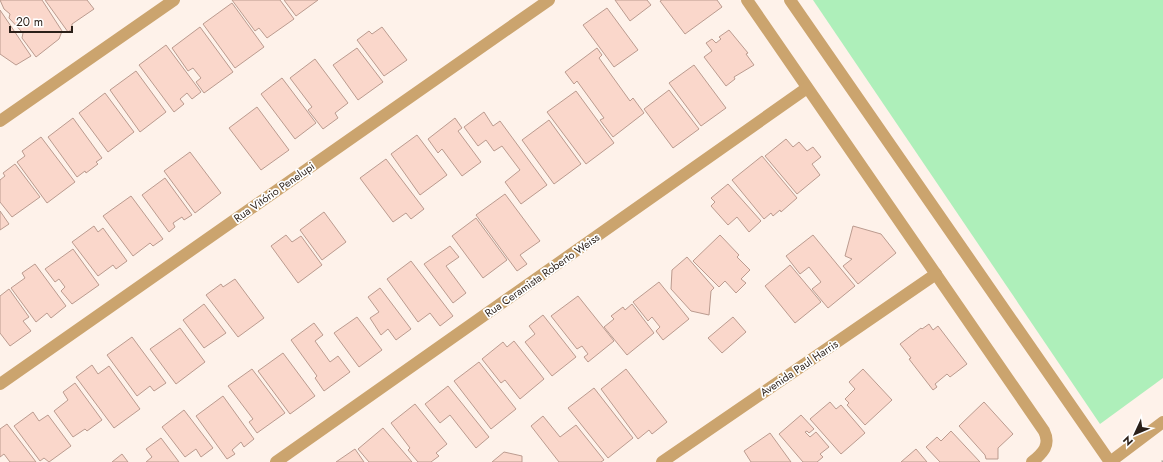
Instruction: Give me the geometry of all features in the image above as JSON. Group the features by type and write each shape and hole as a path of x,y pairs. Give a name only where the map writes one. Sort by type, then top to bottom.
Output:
{"street":[{"path":"0,121 174,0"},
{"name":"Rua Vitório Penelupi","path":"0,384 549,0"},
{"path":"747,0 1044,431 1048,438 1047,446 1032,462"},
{"path":"790,0 1110,462 1163,422"},
{"name":"Rua Ceramista Roberto Weiss","path":"276,462 807,88"},
{"name":"Avenida Paul Harris","path":"662,462 936,274"}],"green space":[{"path":"813,0 1163,0 1163,378 1100,424"}],"building":[{"path":"0,0 42,0 62,31 59,39 36,57 22,38 23,33 9,18 10,14 4,9"},
{"path":"45,0 87,0 94,9 72,24 72,29 68,32"},
{"path":"232,0 280,0 294,19 267,38 259,28 255,31"},
{"path":"284,0 318,0 296,16"},
{"path":"615,0 647,0 651,5 630,21"},
{"path":"717,0 722,7 685,34 660,1"},
{"path":"232,3 264,47 235,68 203,24"},
{"path":"607,8 638,50 614,67 583,25"},
{"path":"0,10 31,56 16,65 0,54"},
{"path":"200,27 233,72 204,93 196,82 201,78 193,68 188,71 172,48"},
{"path":"382,27 407,60 384,76 357,40 369,31 372,34"},
{"path":"729,30 748,53 746,54 754,65 734,77 735,79 726,86 704,57 712,51 706,43 712,39 716,43 721,39 719,37"},
{"path":"166,45 201,92 192,99 187,93 180,99 184,104 174,112 139,65"},
{"path":"357,48 383,82 358,100 333,65"},
{"path":"597,48 602,55 599,58 630,101 633,98 644,113 613,137 600,120 604,118 577,81 574,84 565,72"},
{"path":"315,59 348,103 335,113 338,118 323,129 308,110 312,107 290,78"},
{"path":"694,65 726,108 701,126 669,83"},
{"path":"136,71 166,112 140,132 110,90"},
{"path":"282,78 316,123 295,139 261,94"},
{"path":"669,90 699,129 673,148 644,109"},
{"path":"576,91 614,143 586,164 547,112"},
{"path":"105,93 134,132 108,152 79,113"},
{"path":"257,107 289,150 261,170 229,128"},
{"path":"484,112 493,126 500,121 547,185 521,204 505,182 520,170 502,146 494,151 486,140 478,146 464,127"},
{"path":"73,118 102,158 96,162 98,164 86,173 85,171 77,177 48,137"},
{"path":"455,118 462,128 458,131 481,162 462,176 442,149 438,153 428,139"},
{"path":"549,120 581,164 554,184 522,140"},
{"path":"417,135 447,175 420,195 391,154"},
{"path":"41,137 75,182 47,203 17,162 25,156 22,151"},
{"path":"786,139 793,147 799,142 807,151 813,147 821,157 812,164 820,175 797,194 765,156"},
{"path":"190,152 221,193 195,213 164,171"},
{"path":"762,156 797,198 781,212 780,210 773,216 771,213 764,219 732,180"},
{"path":"386,159 424,209 411,219 406,213 393,222 360,178"},
{"path":"15,164 40,197 12,217 0,202 0,180 5,176 3,173"},
{"path":"165,178 192,215 184,220 182,217 173,223 175,227 169,232 142,195"},
{"path":"728,184 761,221 749,232 737,217 728,225 711,206 715,202 711,198"},
{"path":"505,194 540,241 520,255 527,264 517,271 476,215"},
{"path":"131,196 163,239 153,246 150,243 133,256 103,216"},
{"path":"0,211 9,224 0,230"},
{"path":"324,212 346,242 322,260 300,230"},
{"path":"476,218 507,260 483,278 452,236"},
{"path":"94,226 98,232 103,228 127,261 116,269 113,265 98,276 72,242"},
{"path":"853,226 881,234 896,253 858,284 843,266 852,259 845,256"},
{"path":"286,235 292,242 301,236 322,265 298,283 271,246"},
{"path":"720,235 739,255 737,257 750,270 741,279 746,283 736,293 725,281 719,287 693,261"},
{"path":"813,235 855,286 828,308 812,289 821,282 809,267 800,274 786,256"},
{"path":"450,246 459,257 446,266 466,293 453,303 424,264"},
{"path":"73,249 99,285 72,304 61,291 65,287 59,279 55,282 45,269"},
{"path":"687,257 714,288 711,291 709,315 691,311 671,289 672,270"},
{"path":"411,261 453,316 440,326 430,313 418,322 387,279"},
{"path":"35,264 66,306 51,318 47,313 36,322 11,288 25,278 22,273"},
{"path":"790,265 821,302 795,323 765,286"},
{"path":"235,279 264,318 238,337 206,295 221,284 223,287"},
{"path":"659,282 689,319 663,340 656,331 660,327 652,317 648,321 633,302"},
{"path":"380,288 411,329 396,340 388,329 381,335 370,318 379,312 368,297"},
{"path":"9,289 29,317 23,321 31,331 10,346 0,333 0,296"},
{"path":"578,296 614,341 588,362 584,357 588,354 582,346 577,349 551,316"},
{"path":"204,304 226,333 204,348 183,320"},
{"path":"632,304 654,333 627,355 604,327 614,319 611,316 623,307 625,310"},
{"path":"543,315 576,357 552,376 525,342 535,334 529,326"},
{"path":"357,317 382,350 359,367 334,333"},
{"path":"733,317 746,332 722,353 708,338"},
{"path":"314,323 323,335 315,341 330,362 338,356 350,372 324,391 315,378 317,376 291,340"},
{"path":"929,324 933,330 938,326 967,364 950,377 947,374 935,384 937,387 933,390 909,359 911,358 900,344 921,328 922,329"},
{"path":"180,328 205,362 176,384 150,349"},
{"path":"132,337 166,383 154,391 150,386 137,396 107,355"},
{"path":"514,341 544,379 520,399 505,380 501,383 482,359 503,342 507,347"},
{"path":"283,353 315,396 290,414 258,371"},
{"path":"479,362 516,409 491,429 454,381"},
{"path":"92,365 98,374 109,366 140,409 114,428 76,377"},
{"path":"252,369 285,413 257,433 249,422 253,419 228,386"},
{"path":"626,369 667,422 652,434 649,430 638,439 601,389"},
{"path":"863,369 892,400 865,425 847,405 849,403 845,399 855,389 849,382"},
{"path":"75,383 102,420 87,431 85,429 73,437 54,411 68,400 63,392"},
{"path":"448,386 489,437 476,448 450,415 440,423 425,404"},
{"path":"594,388 633,438 608,458 568,408"},
{"path":"223,396 254,439 244,447 241,442 232,450 235,454 227,459 196,416"},
{"path":"830,402 836,409 841,405 865,433 841,454 810,419"},
{"path":"984,402 1013,434 998,448 998,459 986,459 985,455 959,426"},
{"path":"415,404 447,444 436,453 439,456 431,462 418,462 408,450 410,448 391,423"},
{"path":"184,410 213,448 201,457 196,449 185,457 162,427"},
{"path":"33,412 39,421 48,415 71,446 49,462 44,458 40,461 14,426"},
{"path":"801,415 814,429 809,433 807,431 805,432 810,437 816,432 829,447 820,454 823,457 817,462 803,462 779,434"},
{"path":"543,416 560,437 576,425 604,460 601,462 559,462 531,426"},
{"path":"7,424 36,462 10,462 4,454 0,457 0,429"},
{"path":"383,428 412,462 369,462 358,449"},
{"path":"951,431 980,462 940,462 926,447 937,437 941,441"},
{"path":"770,433 791,462 751,462 744,451"},
{"path":"161,438 179,462 146,462 152,457 146,449"},
{"path":"355,449 364,462 336,462"},
{"path":"916,449 927,462 901,462"},
{"path":"504,452 522,456 522,462 492,462"},
{"path":"122,454 128,462 112,462"}]}
